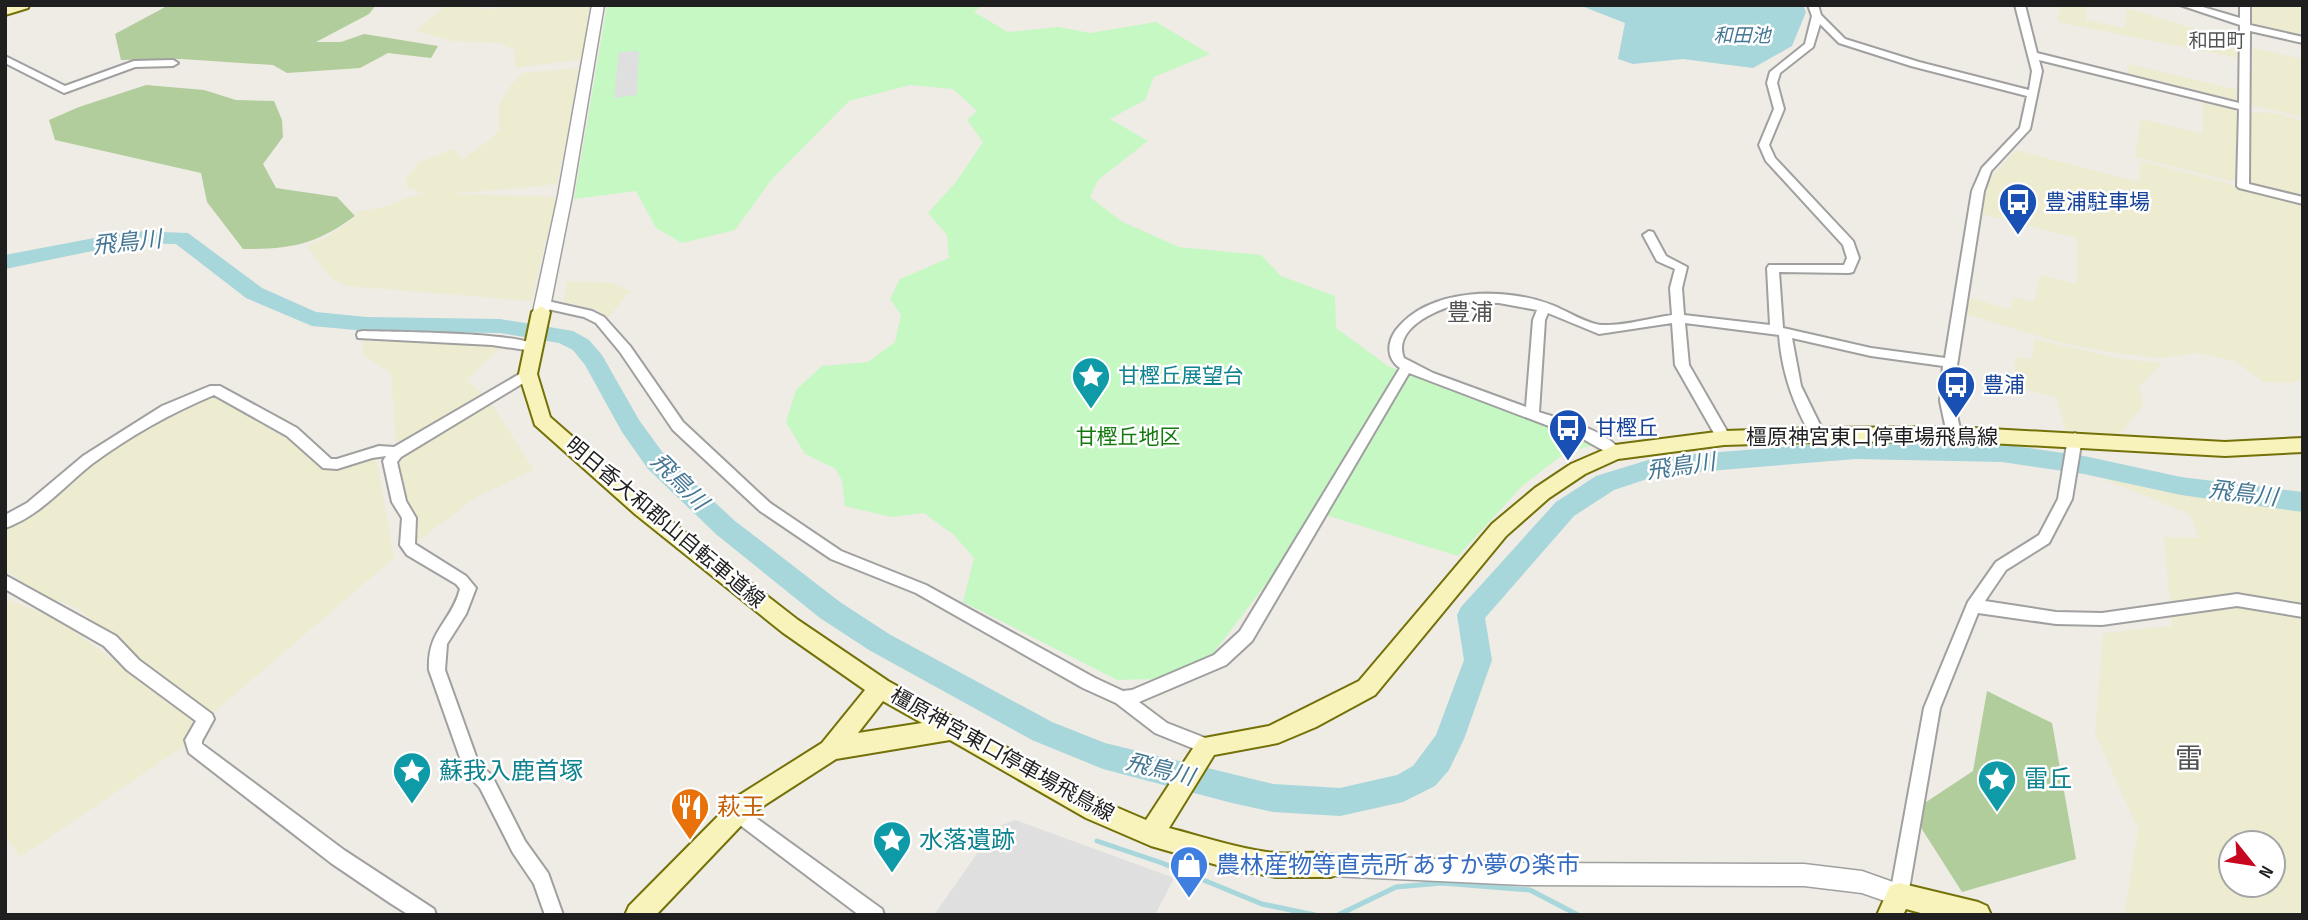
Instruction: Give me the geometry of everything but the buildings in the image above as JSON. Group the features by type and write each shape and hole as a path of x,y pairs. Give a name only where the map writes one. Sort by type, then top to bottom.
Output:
{"main road":[{"path":"5,11 23,5"},
{"name":"明日香大和郡山自転車道線","path":"542,308 528,374 542,420 642,509 747,593 880,688"},
{"name":"橿原神宮東口停車場飛鳥線","path":"1203,751 1270,736 1308,720 1367,688 1499,530 1542,493 1578,469 1615,452 1724,438 1818,435 1954,434 2075,438 2225,449 2303,445"},
{"name":"橿原神宮東口停車場飛鳥線","path":"638,915 746,804 830,750 880,688 1095,810 1151,834 1231,857 1264,863 1331,865"},
{"path":"830,750 862,742 955,729"},
{"path":"1151,834 1203,751"},
{"path":"1895,905 1978,915"}],"street":[{"path":"598,5 542,308 588,314 600,320 625,349 678,426 765,507 836,555 920,589 978,619 1089,683 1122,698 1161,728 1203,751"},
{"path":"1954,434 1947,401 1978,191 1986,170 2025,129 2033,94 2036,56 2020,5"},
{"path":"2185,5 2245,25 2303,40"},
{"path":"2245,5 2243,186 2303,201"},
{"path":"1815,11 1842,41 1915,64 2033,94"},
{"path":"1815,11 1810,45 1775,72 1772,83 1779,109 1764,145 1770,159 1849,244 1853,258 1849,269 1773,268 1790,377 1798,400 1818,435"},
{"path":"2036,56 2244,107"},
{"path":"5,59 64,90 134,64 173,63"},
{"path":"1649,235 1661,258 1681,267 1676,288 1682,365 1724,438"},
{"path":"1615,452 1589,435 1406,368 1399,361 1395,344 1401,330 1441,302 1482,297 1545,307 1599,330 1677,318 1781,331 1871,352 1951,363"},
{"path":"1532,414 1539,320 1545,307"},
{"path":"363,335 492,341 532,349"},
{"path":"1122,698 1133,697 1220,660 1246,636 1406,368"},
{"path":"528,374 396,453 391,466 398,502 409,518 407,545 412,551 461,580 468,588 466,599 441,634 435,654 463,749 471,767 486,782 519,847 542,878 555,915"},
{"path":"5,522 32,507 88,460 167,409 215,389 292,432 328,464 341,463 385,449 396,453"},
{"path":"1331,865 1524,874 1804,875 1862,882 1895,905 1932,708 1973,606 2001,566 2044,539 2065,499 2075,438"},
{"path":"5,581 110,641 132,665 206,719 193,740 195,748 332,852 391,894 427,915"},
{"path":"1973,606 2056,618 2102,619 2237,600 2303,611"},
{"path":"738,813 875,915"}],"green space":[{"path":"169,5 376,5 369,14 316,42 341,42 364,34 438,46 431,58 388,53 360,68 287,73 273,65 182,59 121,60 115,34"},
{"path":"455,5 489,9 525,5 594,5 583,59 515,68 515,50 499,43 451,41 416,30 443,8"},
{"name":"甘樫丘地区","path":"607,5 983,5 974,12 1008,32 1058,27 1090,33 1156,22 1210,54 1154,77 1145,100 1110,119 1148,141 1098,180 1090,197 1121,221 1179,247 1261,255 1281,276 1335,296 1336,328 1388,366 1559,429 1593,445 1565,453 1522,486 1458,556 1313,511 1279,567 1212,655 1153,679 1117,680 963,602 974,558 954,535 924,513 891,517 845,506 842,481 836,469 805,454 786,422 796,390 822,366 868,362 895,342 901,315 890,299 900,279 949,258 947,235 928,213 956,182 983,142 967,120 977,111 953,89 910,85 849,101 772,179 735,230 682,243 656,228 636,191 574,199"},
{"path":"2061,5 2088,5 2086,20 2125,28 2127,8 2239,42 2239,58 2058,22"},
{"path":"2249,5 2303,5 2303,37 2249,25"},
{"path":"2253,48 2303,59 2303,117 2251,105"},
{"path":"2129,64 2239,90 2240,101 2127,76"},
{"path":"580,68 557,184 452,194 557,197 531,301 347,286 331,278 307,246 327,237 357,216 355,212 388,206 408,197 425,194 407,187 406,180 418,163 454,149 463,159 492,138 499,129 499,107 510,86 522,73"},
{"path":"146,85 204,90 236,100 274,101 282,120 283,137 263,164 276,188 337,197 355,216 328,233 302,243 276,248 243,249 207,202 201,173 55,140 49,120"},
{"path":"2203,100 2236,108 2237,180 2231,181 2135,157 2141,119 2203,134"},
{"path":"2248,112 2274,113 2303,120 2303,199 2248,185"},
{"path":"2016,150 2139,182 2141,161 2303,203 2303,379 2290,383 2263,382 2235,361 2198,353 2158,358 2114,353 2062,343 1965,314 1968,297 2011,310 2013,297 2034,302 2040,275 2077,284 2077,238 1978,213 1985,184"},
{"path":"567,281 611,283 631,291 608,317 595,309 564,303"},
{"path":"2034,339 2122,359 2162,363 2139,387 2144,404 2121,433 2123,438 2066,433 2057,398 2017,387 2014,357 2032,359"},
{"path":"363,341 503,345 466,381 487,397 534,470 478,496 418,541 393,461 416,441 396,441 391,373 363,355"},
{"path":"215,389 261,416 323,462 376,456 394,558 206,719 193,740 20,857 5,835 5,598 57,619 112,659 200,714 77,608 35,592 5,569 5,522 88,460"},
{"path":"2099,477 2303,506 2303,915 2124,915 2138,829 2095,734 2103,633 2172,626 2164,537 2199,538 2190,514"},
{"path":"1987,691 2052,723 2076,859 1962,892 1911,812 1973,771"}],"shaded area":[{"path":"639,51 637,95 614,98 619,52"},
{"path":"1015,820 1174,878 1155,915 934,915 995,828"}],"water":[{"name":"和田池","path":"1579,5 1803,5 1806,12 1792,46 1753,68 1683,59 1633,64 1618,59 1625,23"}],"waterway":[{"name":"飛鳥川","path":"5,262 131,237 181,238 254,293 312,319 366,324 500,326 565,336 581,345 594,361 630,426 657,463 726,528 830,610 879,642 1042,731 1103,756 1273,798 1340,802 1403,788 1424,776 1438,760 1449,739 1478,660 1471,615 1565,509 1605,483 1658,466 1856,450 2002,453 2084,465 2181,486 2303,502"},
{"path":"1097,841 1162,863 1262,904 1315,915"},
{"path":"1338,915 1396,887 1442,883 1530,890 1578,915"}],"place":[{"name":"豊浦駐車場","path":"2018,236"},
{"name":"甘樫丘展望台","path":"1091,410"},
{"name":"豊浦","path":"1956,419"},
{"name":"甘樫丘","path":"1568,462"},
{"name":"蘇我入鹿首塚","path":"412,805"},
{"name":"雷丘","path":"1997,813"},
{"name":"萩王","path":"690,841"},
{"name":"水落遺跡","path":"892,874"},
{"name":"農林産物等直売所 あすか夢の楽市","path":"1189,899"}],"district":[{"name":"和田町","path":"2217,41"},
{"name":"豊浦","path":"1470,313"},
{"name":"雷","path":"2189,759"}]}
